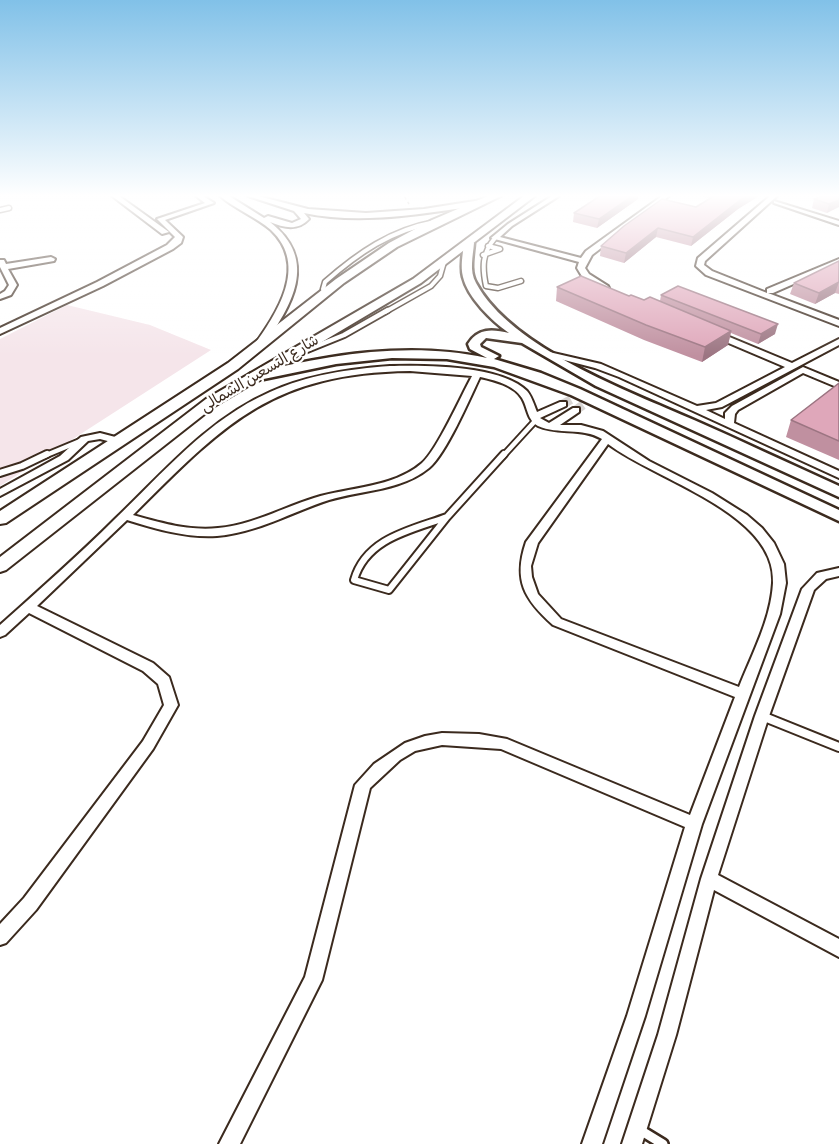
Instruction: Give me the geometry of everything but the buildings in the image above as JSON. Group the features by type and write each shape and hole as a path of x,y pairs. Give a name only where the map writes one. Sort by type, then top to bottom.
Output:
{"main road":[{"name":"شارع التسعين الشمالى","path":"0,519 257,349 325,293 387,249"},
{"name":"شارع التسعين الشمالى","path":"0,566 196,413 394,295 461,249"},
{"path":"469,249 467,272 476,292 502,322 549,356 839,492"},
{"path":"536,347 496,334 479,338 474,344 479,351 517,364 578,402 839,518"},
{"path":"254,377 325,362 403,354 475,359 537,376"}],"street":[{"path":"0,331 100,284 165,249"},
{"path":"257,349 287,302 291,289 293,265 288,249"},
{"path":"539,249 583,261"},
{"path":"594,249 583,261 581,268 586,276 611,290"},
{"path":"714,249 701,260 700,266 709,273 839,323"},
{"path":"722,249 707,264 713,271 839,318"},
{"path":"0,297 8,293 13,285 2,264 51,259"},
{"path":"770,291 839,261"},
{"path":"707,331 793,367"},
{"path":"696,409 719,405 839,342"},
{"path":"729,424 730,412 735,408 839,351"},
{"path":"549,356 572,359 614,372 839,475"},
{"path":"0,632 230,418 273,394 318,379 373,370 445,369 509,384 525,394 535,418 550,427 589,429 652,467 734,511 756,528 771,547 778,565 780,589 774,614 694,824 636,1016 592,1144"},
{"path":"803,370 839,385"},
{"path":"125,516 180,531 207,533 232,530 245,528 310,502 407,477 433,458 477,375"},
{"path":"535,418 578,402"},
{"path":"550,427 578,402"},
{"path":"0,493 64,458 85,439 100,436 119,441"},
{"path":"607,439 532,542 528,551 525,559 526,583 538,607 557,622 742,694"},
{"path":"634,1136 673,1015 709,879 762,716 808,589 813,581 822,575 839,572"},
{"path":"0,937 30,904 148,745 171,705 164,681 148,667 28,607"},
{"path":"229,1144 313,980 363,785 383,762 403,748 432,739 469,738 502,743 694,824"},
{"path":"709,879 839,948"}],"lane":[{"path":"486,249 483,255 482,268 487,287 504,287 521,281"},
{"path":"483,255 499,249"},
{"path":"447,517 386,538 371,551 354,576 354,580 382,590 389,590 447,517 535,418"},
{"path":"0,473 23,466 71,442 85,439"},
{"path":"762,716 839,747"},
{"path":"634,1136 663,1144"}],"shaded area":[{"path":"67,305 150,325 211,350 0,486 0,339"}],"tunnel":[{"path":"563,404 572,399"},
{"path":"576,410 583,405"}]}
